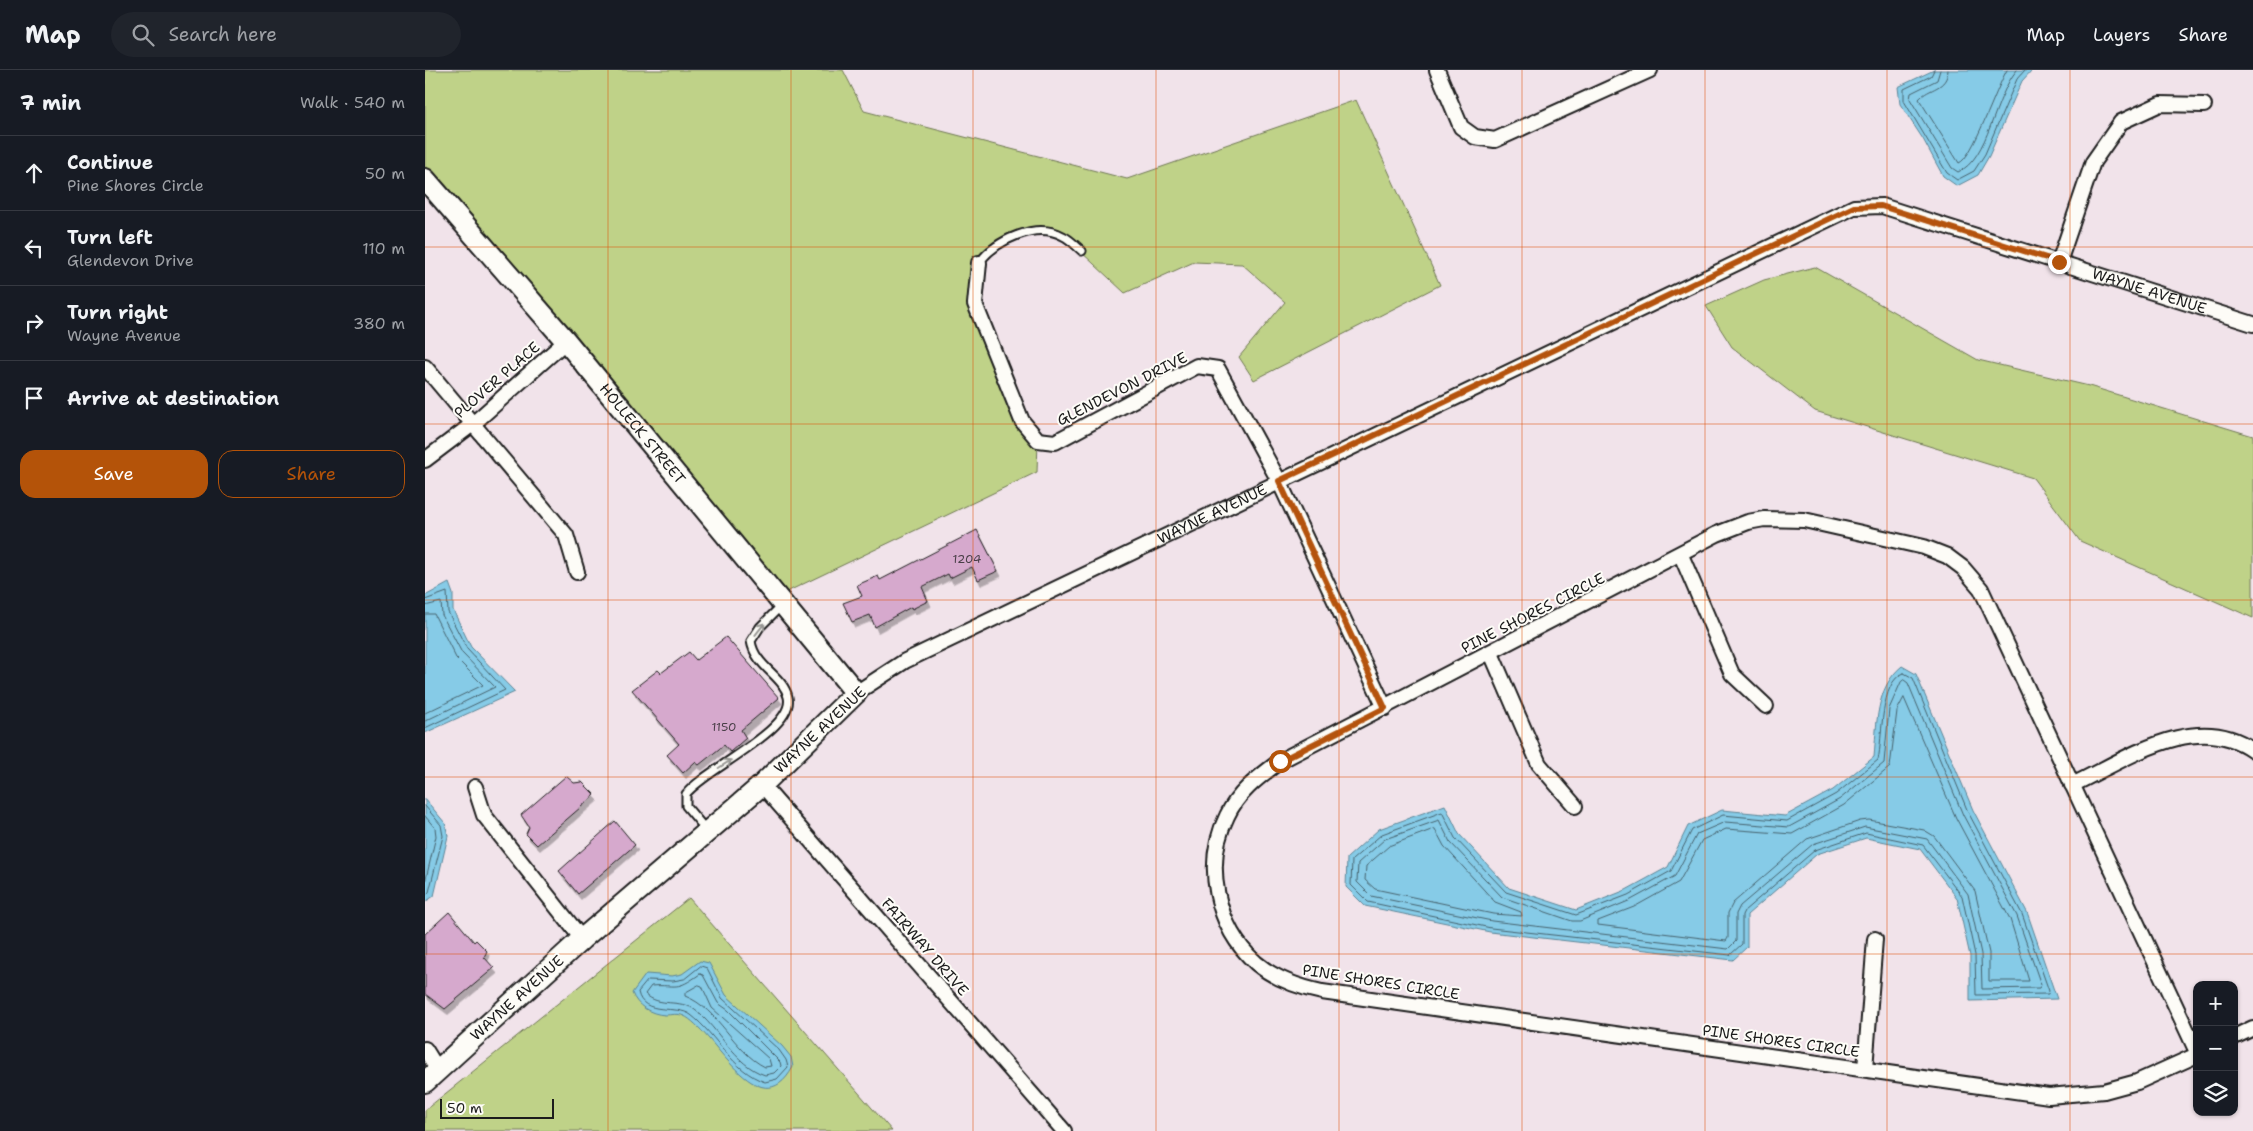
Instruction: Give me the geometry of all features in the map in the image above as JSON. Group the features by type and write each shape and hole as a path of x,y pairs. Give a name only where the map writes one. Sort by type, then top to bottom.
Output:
{"street":[{"path":"1437,70 1461,128 1475,137 1495,140 1650,70"},
{"path":"2059,262 2093,162 2121,122 2160,104 2204,105"},
{"name":"HOLLECK STREET","path":"425,179 566,341 856,693"},
{"name":"WAYNE AVENUE","path":"431,1076 582,939 762,785 856,693 905,660 1854,207 1881,206 2253,324"},
{"name":"GLENDEVON DRIVE","path":"979,263 975,304 1022,421 1038,440 1055,442 1197,366 1218,369 1279,481 1385,708"},
{"name":"PLOVER PLACE","path":"425,460 474,423 566,341"},
{"path":"425,367 474,423 566,535 577,572"},
{"name":"PINE SHORES CIRCLE","path":"2193,1044 1981,589 1963,568 1947,556 1924,547 1804,520 1765,519 1748,522 1717,534 1681,555 1280,761 1244,789 1227,816 1217,845 1214,876 1221,910 1232,935 1257,963 1295,986 1322,992 2049,1096 2104,1091 2137,1082 2193,1055"},
{"path":"1681,555 1732,674 1766,706"},
{"path":"1491,653 1539,764 1575,806"},
{"path":"2072,785 2171,738 2208,733 2244,744 2253,750"},
{"name":"FAIRWAY DRIVE","path":"762,785 1064,1131"},
{"path":"475,787 484,815 582,939"},
{"path":"1865,1069 1875,939"},
{"path":"2238,1035 2253,1028"},
{"path":"425,1049 431,1076"}],"lane":[{"path":"979,263 987,251 1016,236 1037,230 1063,235 1082,251"},
{"path":"707,832 686,806 686,794 697,783 752,744 779,722 788,709 789,699 786,692 760,663 751,641 760,627 782,604"}],"green space":[{"path":"425,70 843,70 864,111 1127,179 1356,100 1440,285 1254,380 1239,357 1285,302 1242,264 1194,262 1125,293 1063,235 1037,230 987,251 975,304 1038,440 1037,472 776,597 425,181"},
{"path":"1815,267 1978,360 2089,386 2253,436 2253,618 2080,541 2033,478 1815,411 1732,347 1706,306 1764,280"},
{"path":"689,898 892,1131 425,1131 425,1110"}],"water":[{"path":"1934,70 2032,70 2022,81 1989,156 1978,175 1957,186 1943,176 1923,139 1900,104 1898,87"},
{"path":"449,583 453,594 453,610 471,647 515,692 425,733 425,596"},
{"path":"1902,666 1916,674 1973,810 2027,912 2057,999 1970,1001 1970,956 1957,898 1920,849 1866,838 1817,854 1747,915 1747,947 1733,960 1490,932 1365,906 1346,887 1347,858 1379,829 1445,805 1459,834 1509,888 1576,910 1626,890 1668,867 1688,826 1722,810 1785,816 1833,790 1874,757 1877,720 1882,696 1893,675"},
{"path":"425,799 445,823 448,836 434,896 425,902"},
{"path":"700,961 709,963 726,995 782,1046 791,1057 793,1067 780,1083 766,1087 751,1082 736,1070 695,1024 684,1016 654,1013 634,998 632,993 646,974 672,976 682,974"}],"building":[{"path":"977,530 998,571 978,580 972,567 950,578 948,574 922,587 928,601 912,609 911,607 875,627 870,615 852,622 843,603 862,596 857,585 878,576 880,580"},
{"path":"726,637 779,698 741,730 746,738 730,752 724,745 699,765 695,762 683,773 667,755 679,744 632,690 658,670 661,673 689,652 696,660"},
{"path":"566,776 574,783 582,782 595,795 537,845 526,834 529,827 521,815"},
{"path":"615,821 635,845 578,894 559,871"},
{"path":"449,912 474,942 476,940 487,951 484,957 494,968 445,1009 425,994 425,934"}],"route":[{"path":"1280,761 1385,708 1279,481 1854,207 1881,206 2059,262"}]}
